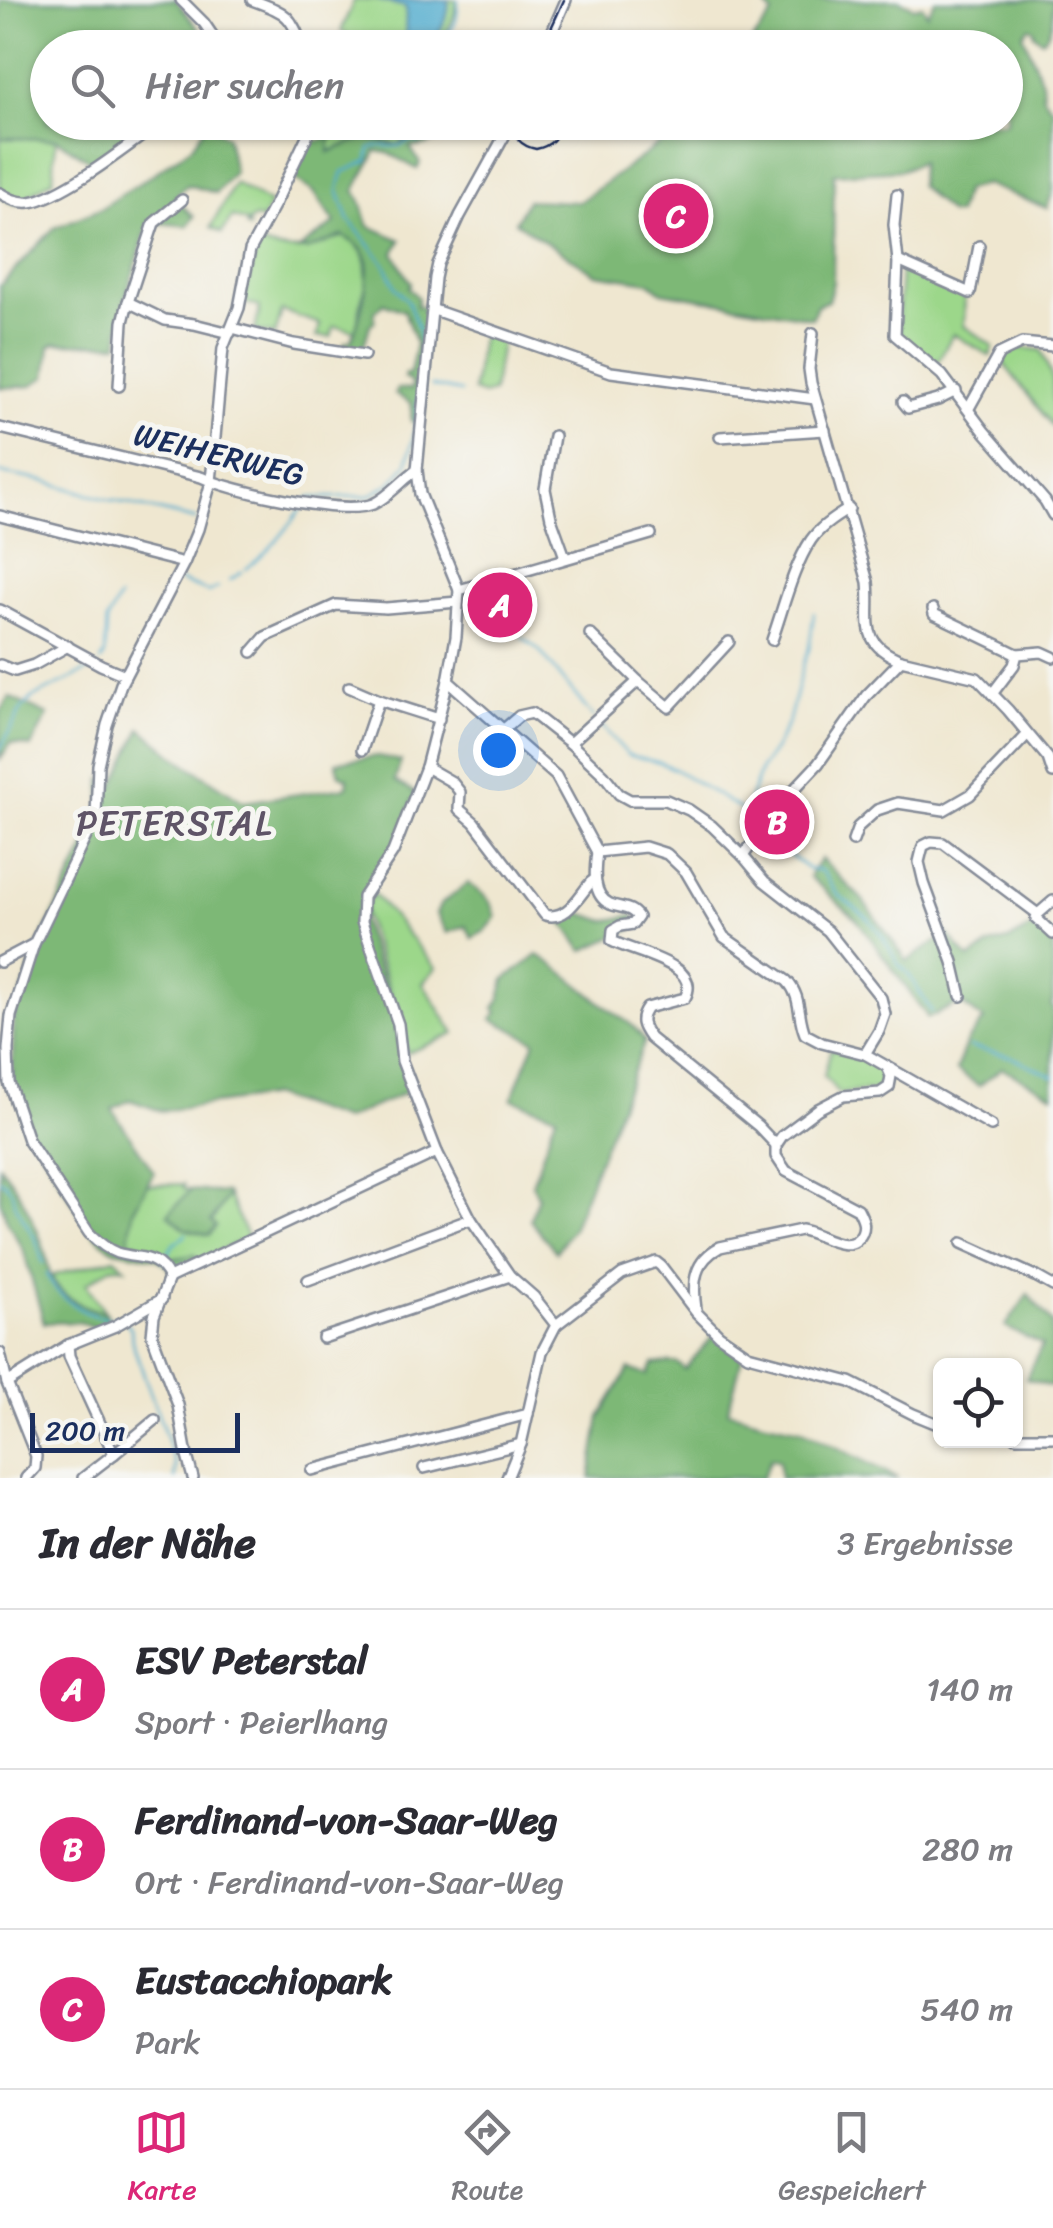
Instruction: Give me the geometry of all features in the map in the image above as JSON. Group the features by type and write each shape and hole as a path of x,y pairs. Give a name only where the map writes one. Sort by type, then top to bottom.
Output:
{"street":[{"path":"180,0 209,30"},
{"path":"252,0 282,11 296,30"},
{"path":"282,11 286,0"},
{"path":"553,30 566,0"},
{"path":"0,193 16,202 33,202 53,194 136,140"},
{"path":"193,1478 178,1406 152,1335 154,1316 169,1278 163,1266 154,1260 116,1252 89,1233 28,1140 9,1083 10,1016 34,944 96,816 101,752 124,675 198,529 211,482 223,348 238,308 250,250 305,140"},
{"path":"502,140 460,216 435,278 417,470 420,494 458,590 456,637 440,720 426,767 393,852 363,898 362,922 398,1024 402,1061 437,1152 471,1219 510,1276 534,1297 556,1325"},
{"path":"897,195 894,335 933,366 956,391 984,431 1046,500 1053,514"},
{"path":"119,386 123,322 154,223 182,200"},
{"path":"898,261 970,293 979,246"},
{"path":"128,302 164,320 364,356"},
{"path":"434,310 611,372 815,399"},
{"path":"812,333 810,369 815,399 868,582 869,634 884,652 901,660 977,678 1048,758 1053,773"},
{"path":"969,408 1000,354 1022,343 1053,346"},
{"path":"903,402 908,408 956,391"},
{"name":"WEIHERWEG","path":"0,428 306,503 371,504 417,470"},
{"path":"720,437 825,430"},
{"path":"554,436 545,489 566,558"},
{"path":"772,640 812,539 849,509"},
{"path":"0,516 184,562"},
{"path":"458,590 651,534"},
{"path":"252,652 266,637 336,605 386,608 458,602"},
{"path":"933,609 934,614 1016,654 1042,652 1053,657"},
{"path":"0,610 124,675"},
{"path":"590,634 669,706 728,642"},
{"path":"0,665 15,671 68,646"},
{"path":"992,694 1014,665 1016,654"},
{"path":"743,856 866,696 901,660"},
{"path":"448,681 556,776 596,852 595,880 605,900 633,910 638,917 633,924 613,930 612,941 679,970 688,980 684,998 647,1008 641,1018 642,1027 650,1038 776,1144"},
{"path":"570,743 638,681"},
{"path":"349,687 440,720"},
{"path":"362,750 379,700"},
{"path":"504,728 518,716 532,713 604,774 619,794 630,800 666,800 690,810 712,826 764,881 828,931 881,998 885,1014 865,1054"},
{"path":"853,841 858,827 877,810 898,803 944,810 970,794 1027,736"},
{"path":"426,767 452,782 460,792 459,809 474,822 545,915 554,918 566,913 595,880"},
{"path":"961,996 919,862 924,846 943,842 1038,914"},
{"path":"596,852 645,847 668,854 686,872 724,937 794,988 805,1034 822,1043 865,1054 991,1126"},
{"path":"1053,901 1036,918 1053,934"},
{"path":"0,962 34,944"},
{"path":"696,1312 694,1277 701,1262 720,1247 801,1230 850,1244 862,1233 864,1219 858,1209 786,1171 776,1156 776,1144 818,1109 844,1096 880,1093 890,1087 887,1066"},
{"path":"169,1278 437,1152"},
{"path":"308,1280 471,1219"},
{"path":"962,1243 1053,1286"},
{"path":"507,1478 522,1444 542,1352 556,1325 622,1274 656,1262 696,1312 748,1355 850,1382 933,1422"},
{"path":"323,1338 510,1276"},
{"path":"7,1383 68,1345 116,1326 162,1299"},
{"path":"68,1345 114,1454"},
{"path":"0,1353 7,1383 36,1456 35,1468 26,1478"},
{"path":"312,1470 528,1414"},
{"path":"82,1478 155,1420"},
{"path":"1023,1437 1053,1437"},
{"path":"424,1468 522,1444"}],"green space":[{"path":"0,0 176,0 200,30 30,30 30,139 0,138"},
{"path":"354,0 457,0 447,30 341,30"},
{"path":"761,0 899,0 914,7 922,5 927,14 935,0 1053,0 1052,22 1042,40 1029,27 1023,34 1023,30 761,30 773,14"},
{"path":"1023,34 1042,82 1043,97 1053,109 1053,191 1047,208 985,184 965,190 957,214 950,214 919,186 920,162 902,170 834,174 833,283 828,301 817,305 812,318 662,292 649,282 596,274 515,222 527,200 579,202 664,140 1023,140"},
{"path":"0,138 56,140 53,179 15,205 0,196"},
{"path":"58,140 130,140 96,165"},
{"path":"196,140 228,140 234,172 216,193 187,185 174,198 194,217 187,226 149,222 124,303 118,344 56,343 50,346 46,377 30,386 0,388 0,286 54,228 100,209"},
{"path":"310,140 330,140 329,152 358,140 398,145 406,140 436,140 410,147 420,163 417,169 376,151 355,191 369,226 401,240 394,253 411,282 409,288 418,298 417,306 428,308 417,422 411,421 412,404 395,394 397,389 412,389 412,383 404,378 410,374 416,344 404,311 383,303 375,312 362,353 343,347 350,342 360,313 366,257 343,236 298,250 335,223 314,192 296,180"},
{"path":"331,140 358,140 328,152"},
{"path":"377,140 406,140 398,145"},
{"path":"235,183 270,204 262,220 255,218 249,222 249,228 247,222 232,217 222,233 211,227"},
{"path":"343,236 365,256 367,283 356,331 334,326 331,337 317,336 320,324 282,311 275,335 255,331 260,307 243,302 258,243 290,250"},
{"path":"903,268 965,295 964,326 993,346 990,356 953,334 936,365 900,336"},
{"path":"482,330 502,337 493,392 483,395 473,391"},
{"path":"1017,347 1041,350 1053,380 1053,427 1000,359"},
{"path":"9,697 48,715 31,747 11,743 0,759 0,712"},
{"path":"141,728 177,758 244,802 347,787 348,778 340,775 336,762 378,756 401,761 395,781 416,793 393,852 363,897 362,922 398,1024 409,1091 344,1120 273,1096 161,1111 130,1100 112,1109 154,1172 133,1211 129,1242 172,1259 194,1255 199,1261 172,1274 156,1258 115,1250 89,1229 32,1134 12,1083 14,1016 39,945 101,814 102,779 114,786"},
{"path":"821,859 862,899 907,961 948,934 969,959 1032,927 1053,940 1053,1095 1002,1068 979,1086 956,1070 967,1041 984,1020 960,1003 928,1018 858,921 809,876"},
{"path":"468,883 490,902 496,918 472,938 466,926 447,933 436,914 440,905"},
{"path":"372,895 436,968 423,983 455,1034 407,1053 365,916"},
{"path":"571,910 606,921 633,915 636,927 583,951 561,919"},
{"path":"538,955 633,1026 645,1041 572,1229 556,1252 530,1220 538,1196 532,1184 556,1115 512,1099 535,1041 492,1019 498,1012 494,1008 505,979"},
{"path":"831,1049 876,1063 886,1076 886,1086 839,1094 824,1076"},
{"path":"0,1166 29,1213 54,1283 72,1301 106,1313 111,1324 94,1329 79,1322 44,1323 23,1249 0,1200"},
{"path":"184,1184 184,1189 191,1190 169,1214 211,1222 228,1196 248,1238 199,1261 194,1255 172,1259 128,1242 133,1211 147,1185"},
{"path":"191,1190 228,1196 211,1221 216,1226 209,1235 185,1229 168,1214"},
{"path":"115,1258 125,1268 113,1266 86,1284 106,1313 74,1300 51,1276"},
{"path":"1028,1294 1052,1323 1053,1387 1026,1379 1042,1345 1005,1327"},
{"path":"713,1336 742,1358 728,1411 801,1429 898,1478 780,1478 779,1461 771,1458 762,1478 590,1478 600,1417 629,1369 647,1375 653,1364 676,1362 685,1369"}],"water":[{"path":"378,0 448,0 439,30 405,30 406,7"}],"waterway":[{"path":"451,30 458,0"},
{"path":"306,501 369,496 391,483 407,464 422,374 418,329 408,301 396,288 385,264 349,220 338,190 343,172 368,161 370,148 411,140"},
{"path":"414,140 419,140"},
{"path":"432,386 461,392"},
{"path":"0,473 197,520"},
{"path":"246,569 277,541 302,508"},
{"path":"230,580 242,572"},
{"path":"179,581 209,592 218,587"},
{"path":"101,661 105,655 107,620 119,598"},
{"path":"598,722 628,755 674,769 745,812 761,768 789,720 809,649 814,613"},
{"path":"522,637 539,650 593,717"},
{"path":"0,749 32,698 97,666"},
{"path":"787,853 808,869 822,871 837,894 869,919 932,1012"},
{"path":"969,1047 1012,1057 1053,1076"},
{"path":"0,1180 12,1192 43,1263"},
{"path":"163,1262 173,1245 186,1234"},
{"path":"47,1273 56,1289 72,1303 90,1314 108,1318"},
{"path":"112,1318 118,1318"},
{"path":"127,1324 175,1465 175,1478"}],"tram line":[{"path":"550,30 564,0"},
{"path":"519,140 536,149 553,140"}],"place":[{"name":"Eustacchiopark","path":"676,216"},
{"name":"ESV Peterstal","path":"500,605"},
{"name":"Ferdinand-von-Saar-Weg","path":"777,822"}],"district":[{"name":"PETERSTAL","path":"175,823"}]}
